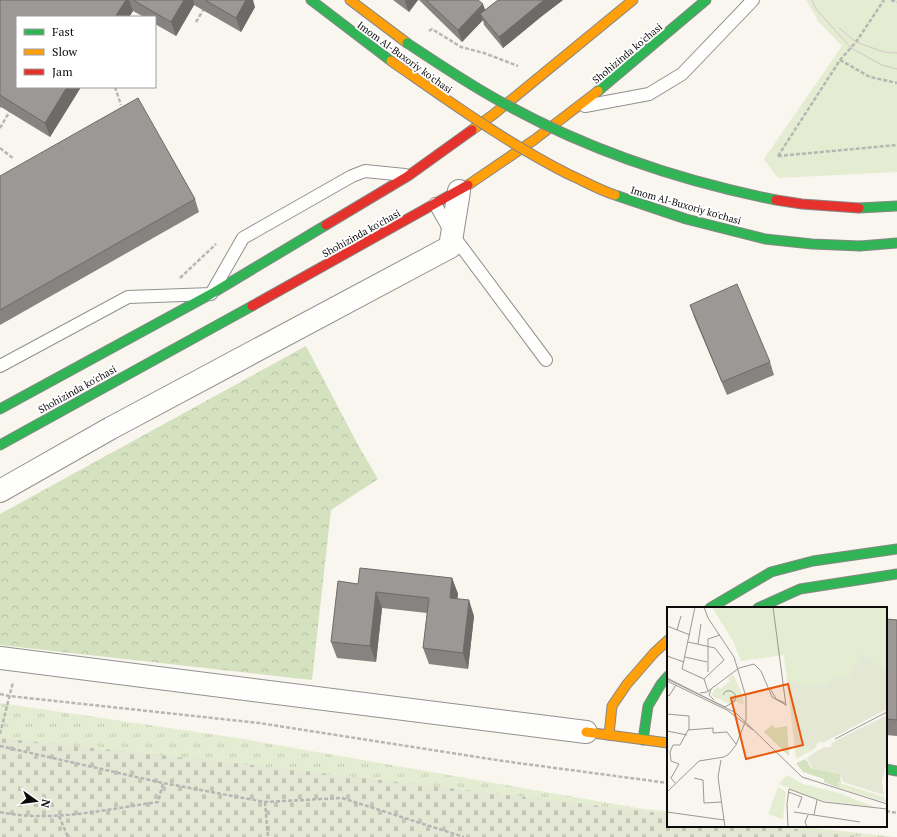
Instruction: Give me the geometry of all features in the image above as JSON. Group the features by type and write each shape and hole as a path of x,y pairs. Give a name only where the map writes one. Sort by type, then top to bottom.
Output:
{"main road":[{"name":"Imom Al-Buxoriy ko'chasi","path":"311,0 390,61 483,125 541,160 603,190 644,206 686,219 765,239 812,244 860,246 897,243"},
{"name":"Imom Al-Buxoriy ko'chasi","path":"350,0 407,43 504,103 551,128 608,154 686,180 784,201 859,208 897,206"},
{"name":"Shohizinda ko'chasi","path":"0,409 211,294 408,176 494,114 633,0"},
{"name":"Shohizinda ko'chasi","path":"0,445 460,191 578,107 706,0"},
{"path":"712,607 771,572 813,561 897,549"},
{"path":"760,607 800,589 897,574"},
{"path":"609,735 612,706 627,684 649,658 667,641"},
{"path":"643,740 648,706 661,684 667,677"},
{"path":"586,732 667,743"},
{"path":"887,769 897,770"}],"street":[{"path":"0,491 111,428 450,247 460,191"},
{"path":"9,659 586,732"}],"lane":[{"path":"578,107 649,94 682,74 753,0"},
{"path":"0,366 128,297 211,294 243,238 352,176 365,172 408,176"},
{"path":"435,204 452,234 546,360"}],"path":[{"path":"884,0 856,42 840,60 778,156 897,145"},
{"path":"891,0 897,2"},
{"path":"196,22 206,5"},
{"path":"407,43 432,29 461,46 518,66"},
{"path":"840,60 870,77 897,83"},
{"path":"115,88 121,105"},
{"path":"0,128 12,107"},
{"path":"0,148 14,159"},
{"path":"0,734 9,696 9,659"},
{"path":"0,694 259,723 667,784"},
{"path":"0,746 163,783 265,802 342,798 464,837"},
{"path":"0,812 15,816 59,816 158,802 163,783"},
{"path":"265,802 268,837"},
{"path":"887,812 897,813"},
{"path":"59,816 68,837"}],"green space":[{"path":"806,0 897,0 897,172 778,178 764,159 842,46 819,22"},
{"path":"306,346 357,443 378,479 331,510 312,680 0,645 0,514"},
{"path":"0,703 237,738 643,809 667,811 667,827 806,827 895,837 0,837"},
{"path":"0,738 280,768 667,814 667,827 779,827 864,837 0,837"}],"building":[{"path":"0,0 126,0 116,16 16,16 16,88 66,88 45,123 0,95"},
{"path":"133,0 184,0 171,22"},
{"path":"205,0 246,0 236,18"},
{"path":"426,0 478,0 483,4 458,30"},
{"path":"498,0 544,0 499,37 480,14"},
{"path":"138,98 195,199 0,310 0,176"},
{"path":"737,284 770,362 722,382 690,305"},
{"path":"360,568 452,578 450,598 469,600 463,653 423,648 429,598 376,592 370,646 331,642 338,581 358,584"},
{"path":"887,619 897,620 897,720 887,719"}],"tram line":[{"path":"812,0 816,9 851,48 882,65 897,69"},
{"path":"839,28 856,42 884,52 897,53"}],"traffic: fast":[{"path":"311,0 391,61"},
{"path":"598,91 706,0"},
{"path":"407,43 455,75 492,97 537,121 570,136 603,150 671,174 706,184 776,200"},
{"path":"615,195 686,219 765,239 812,244 860,246"},
{"path":"859,208 897,206"},
{"path":"0,409 211,294 326,225"},
{"path":"860,246 897,243"},
{"path":"0,445 252,306"},
{"path":"712,607 771,572 813,561 897,549"},
{"path":"760,607 800,589 897,574"},
{"path":"643,740 648,706 661,684 667,677"},
{"path":"887,769 897,771"}],"traffic: slow":[{"path":"350,0 407,43"},
{"path":"472,130 494,114 633,0"},
{"path":"391,61 478,120 545,162 597,188 615,195"},
{"path":"468,185 534,140 598,91"},
{"path":"609,735 612,706 627,684 654,653 667,641"},
{"path":"586,732 667,743"}],"traffic: jam":[{"path":"326,225 408,176 472,130"},
{"path":"252,306 468,185"},
{"path":"776,200 802,204 859,208"}]}
